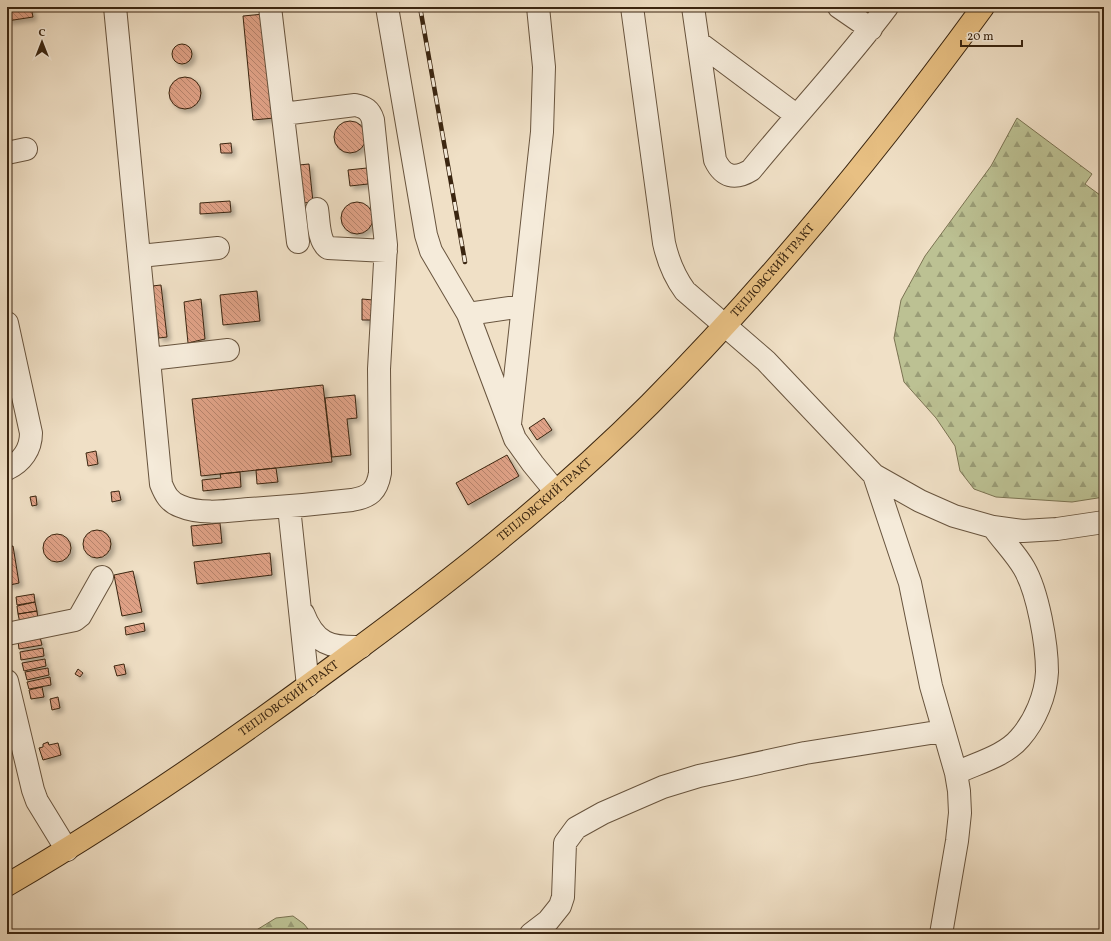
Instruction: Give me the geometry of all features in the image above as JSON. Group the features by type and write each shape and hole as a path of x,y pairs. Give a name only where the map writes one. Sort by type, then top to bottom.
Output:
{"main road":[{"name":"ТЕПЛОВСКИЙ ТРАКТ","path":"7,886 141,802 308,686 462,570 556,492 648,406 726,326 837,198 934,74 983,7"}],"lane":[{"path":"115,7 161,484 168,498 180,506 200,511 289,507 364,498 371,494 379,482 379,369 386,250 383,204 374,120 370,112 364,107 355,105 283,114"},
{"path":"270,7 298,242"},
{"path":"387,7 426,235 440,268 468,314 510,428 533,464 556,492"},
{"path":"510,428 544,95 544,67 538,7"},
{"path":"632,7 656,191 668,260 676,279 685,291 766,361 874,475 920,502 954,516 993,527 1023,531 1057,529 1104,523"},
{"path":"693,7 715,160 720,170 727,174 736,176 751,170 796,115 871,29 887,7"},
{"path":"839,7 871,29"},
{"path":"698,42 796,115"},
{"path":"317,209 322,240 324,245 328,248 386,250"},
{"path":"140,256 218,248"},
{"path":"468,314 523,306"},
{"path":"7,323 31,433 31,441 23,457 18,463 7,470"},
{"path":"150,359 228,350"},
{"path":"874,475 910,583 931,686 956,773 960,813 957,841 941,934"},
{"path":"289,507 308,686"},
{"path":"956,773 1006,750 1020,739 1032,722 1039,705 1047,672 1040,611 1033,590 1024,569 993,527"},
{"path":"7,634 75,620 80,616 102,578"},
{"path":"299,602 311,628 323,642 335,647 361,647"},
{"path":"7,681 32,790 39,805 66,850"},
{"path":"531,934 548,921 560,906 562,896 564,844 576,828 603,813 663,787 699,776 805,753 943,731"}],"green space":[{"path":"1017,118 1092,174 1085,184 1104,198 1104,497 1072,502 996,497 974,489 960,471 955,446 936,418 904,382 894,338 901,300 925,256 991,166"},
{"path":"293,916 304,924 312,934 250,934 276,918"}],"building":[{"path":"7,7 31,7 33,17 7,21"},
{"path":"264,14 274,118 253,120 243,16"},
{"path":"178,44 186,44 192,50 192,58 186,64 178,64 172,58 172,50"},
{"path":"185,77 196,82 201,93 196,104 185,109 174,104 169,93 174,82"},
{"path":"347,121 353,121 363,128 366,137 365,143 359,150 353,153 347,153 337,146 334,140 334,134 341,124"},
{"path":"231,143 232,153 221,153 220,144"},
{"path":"309,164 313,202 303,203 299,165"},
{"path":"367,168 368,184 350,186 348,170"},
{"path":"230,201 231,212 200,214 200,203"},
{"path":"357,202 368,207 373,218 368,229 357,234 346,229 341,218 346,207"},
{"path":"161,285 167,337 159,338 152,286"},
{"path":"257,291 260,321 223,325 220,295"},
{"path":"201,299 205,339 188,343 184,302"},
{"path":"362,299 373,300 373,320 362,320"},
{"path":"323,385 332,462 201,476 192,399"},
{"path":"355,395 357,418 347,419 351,455 332,457 325,398"},
{"path":"544,418 552,430 537,440 529,428"},
{"path":"96,451 98,464 88,466 86,453"},
{"path":"507,455 519,476 468,505 456,483"},
{"path":"276,468 278,482 257,484 256,470"},
{"path":"240,472 241,487 203,491 202,480 221,478 220,474"},
{"path":"119,491 121,500 112,502 111,492"},
{"path":"36,496 37,505 32,506 30,497"},
{"path":"220,523 222,543 193,546 191,526"},
{"path":"97,530 107,534 111,544 107,554 97,558 87,554 83,544 87,534"},
{"path":"57,534 67,538 71,548 67,558 57,562 47,558 43,548 47,538"},
{"path":"13,546 19,583 10,585 7,569 7,547"},
{"path":"270,553 272,575 197,584 194,562"},
{"path":"133,571 142,612 122,616 114,575"},
{"path":"34,594 35,602 17,605 16,597"},
{"path":"35,602 37,611 18,614 17,606"},
{"path":"37,611 38,620 20,623 18,614"},
{"path":"144,623 145,631 126,635 125,627"},
{"path":"40,637 42,645 19,649 18,641"},
{"path":"43,648 44,656 21,660 20,652"},
{"path":"45,659 46,666 24,671 22,663"},
{"path":"124,664 126,674 117,676 114,666"},
{"path":"48,668 49,675 27,680 25,672"},
{"path":"78,669 83,673 80,677 75,674"},
{"path":"50,677 51,685 29,689 27,682"},
{"path":"42,687 44,697 31,699 29,690"},
{"path":"58,697 60,708 52,710 50,699"},
{"path":"48,742 49,745 58,743 61,755 43,760 39,748 43,747 43,744"}],"railway":[{"path":"420,7 465,262"}]}
